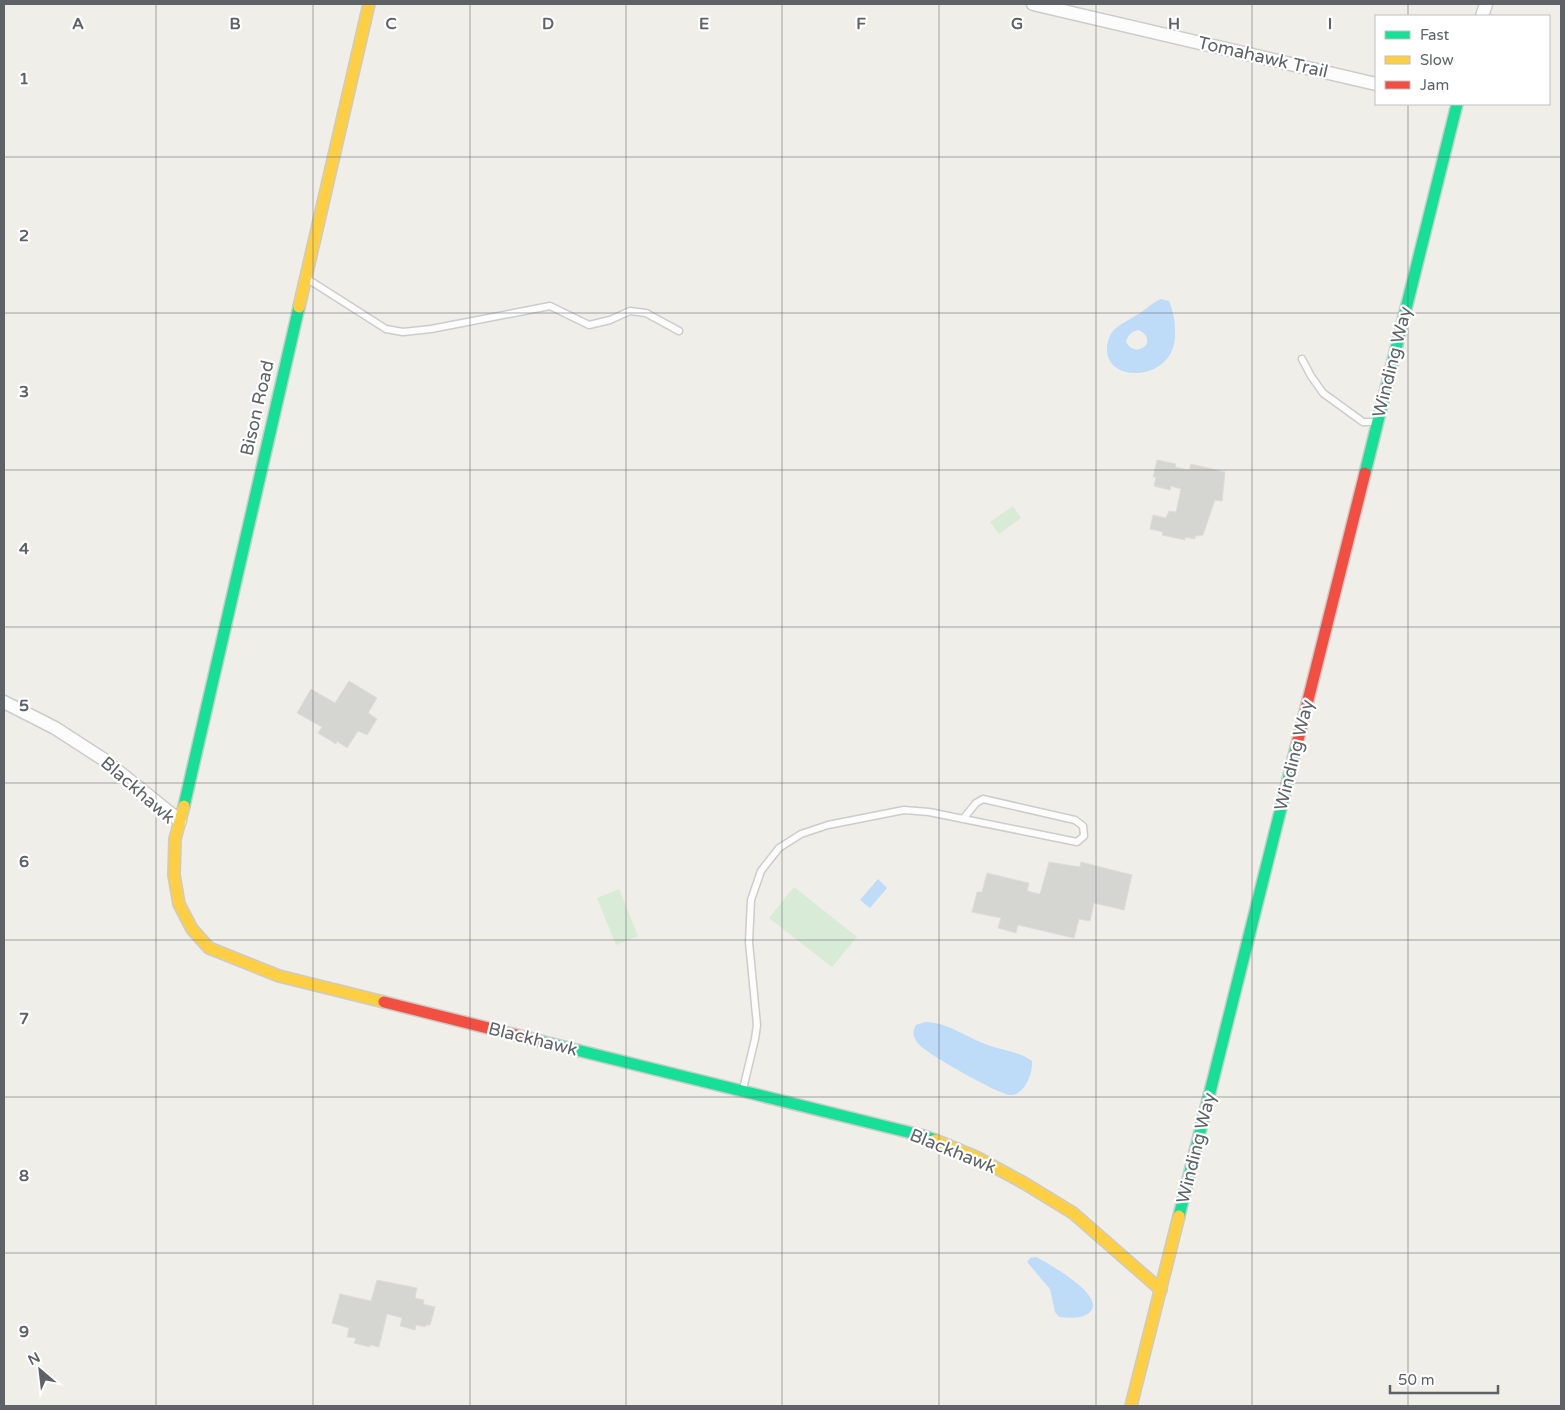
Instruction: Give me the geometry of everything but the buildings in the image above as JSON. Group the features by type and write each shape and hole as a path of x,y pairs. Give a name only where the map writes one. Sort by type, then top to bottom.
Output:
{"street":[{"name":"Bison Road","path":"180,821 193,772 369,4"},
{"name":"Tomahawk Trail","path":"1033,4 1375,84"},
{"name":"Winding Way","path":"1131,1406 1457,105"},
{"name":"Blackhawk","path":"4,702 55,728 103,759 180,821 175,839 174,875 179,904 192,929 209,948 279,976 924,1136 976,1157 1073,1213 1161,1290"}],"lane":[{"path":"305,278 386,329 403,332 431,329 550,306 588,325 610,320 630,311 646,312 679,331"},
{"path":"1302,359 1323,393 1362,422 1378,422"},
{"path":"742,1091 756,1039 757,1025 748,942 752,900 761,871 779,848 801,834 828,825 904,810 930,812 963,819 1077,842 1084,836 1083,826 1075,820 983,800 976,803 963,819"}],"green space":[{"path":"1013,506 1021,518 999,534 990,522"},
{"path":"794,887 857,937 832,967 769,918"},
{"path":"619,889 638,936 616,945 597,898"}],"water":[{"path":"1161,299 1169,301 1172,310 1175,335 1172,350 1164,362 1153,369 1141,373 1129,373 1118,368 1110,361 1107,349 1108,340 1112,333 1118,326","holes":["1138,330 1146,337 1147,344 1139,349 1133,349 1126,342 1129,336"]},
{"path":"878,879 887,888 870,908 860,900"},
{"path":"925,1022 942,1025 980,1042 1017,1053 1027,1058 1032,1061 1030,1077 1021,1091 1012,1095 996,1090 969,1076 932,1054 916,1041 914,1030 916,1025"},
{"path":"1036,1257 1063,1273 1084,1290 1091,1298 1093,1306 1089,1313 1079,1317 1059,1317 1055,1312 1050,1289 1027,1262 1030,1258"}],"traffic: fast":[{"path":"1365,473 1457,105"},
{"path":"184,806 299,307"},
{"path":"1179,1216 1296,748"},
{"path":"536,1040 935,1140"}],"traffic: slow":[{"path":"299,307 369,4"},
{"path":"184,806 175,839 174,875 179,904 192,929 209,948 279,976 384,1002"},
{"path":"935,1140 976,1157 1073,1213 1161,1290"},
{"path":"1131,1406 1179,1216"}],"traffic: jam":[{"path":"1296,748 1365,473"},
{"path":"384,1002 536,1040"}]}
